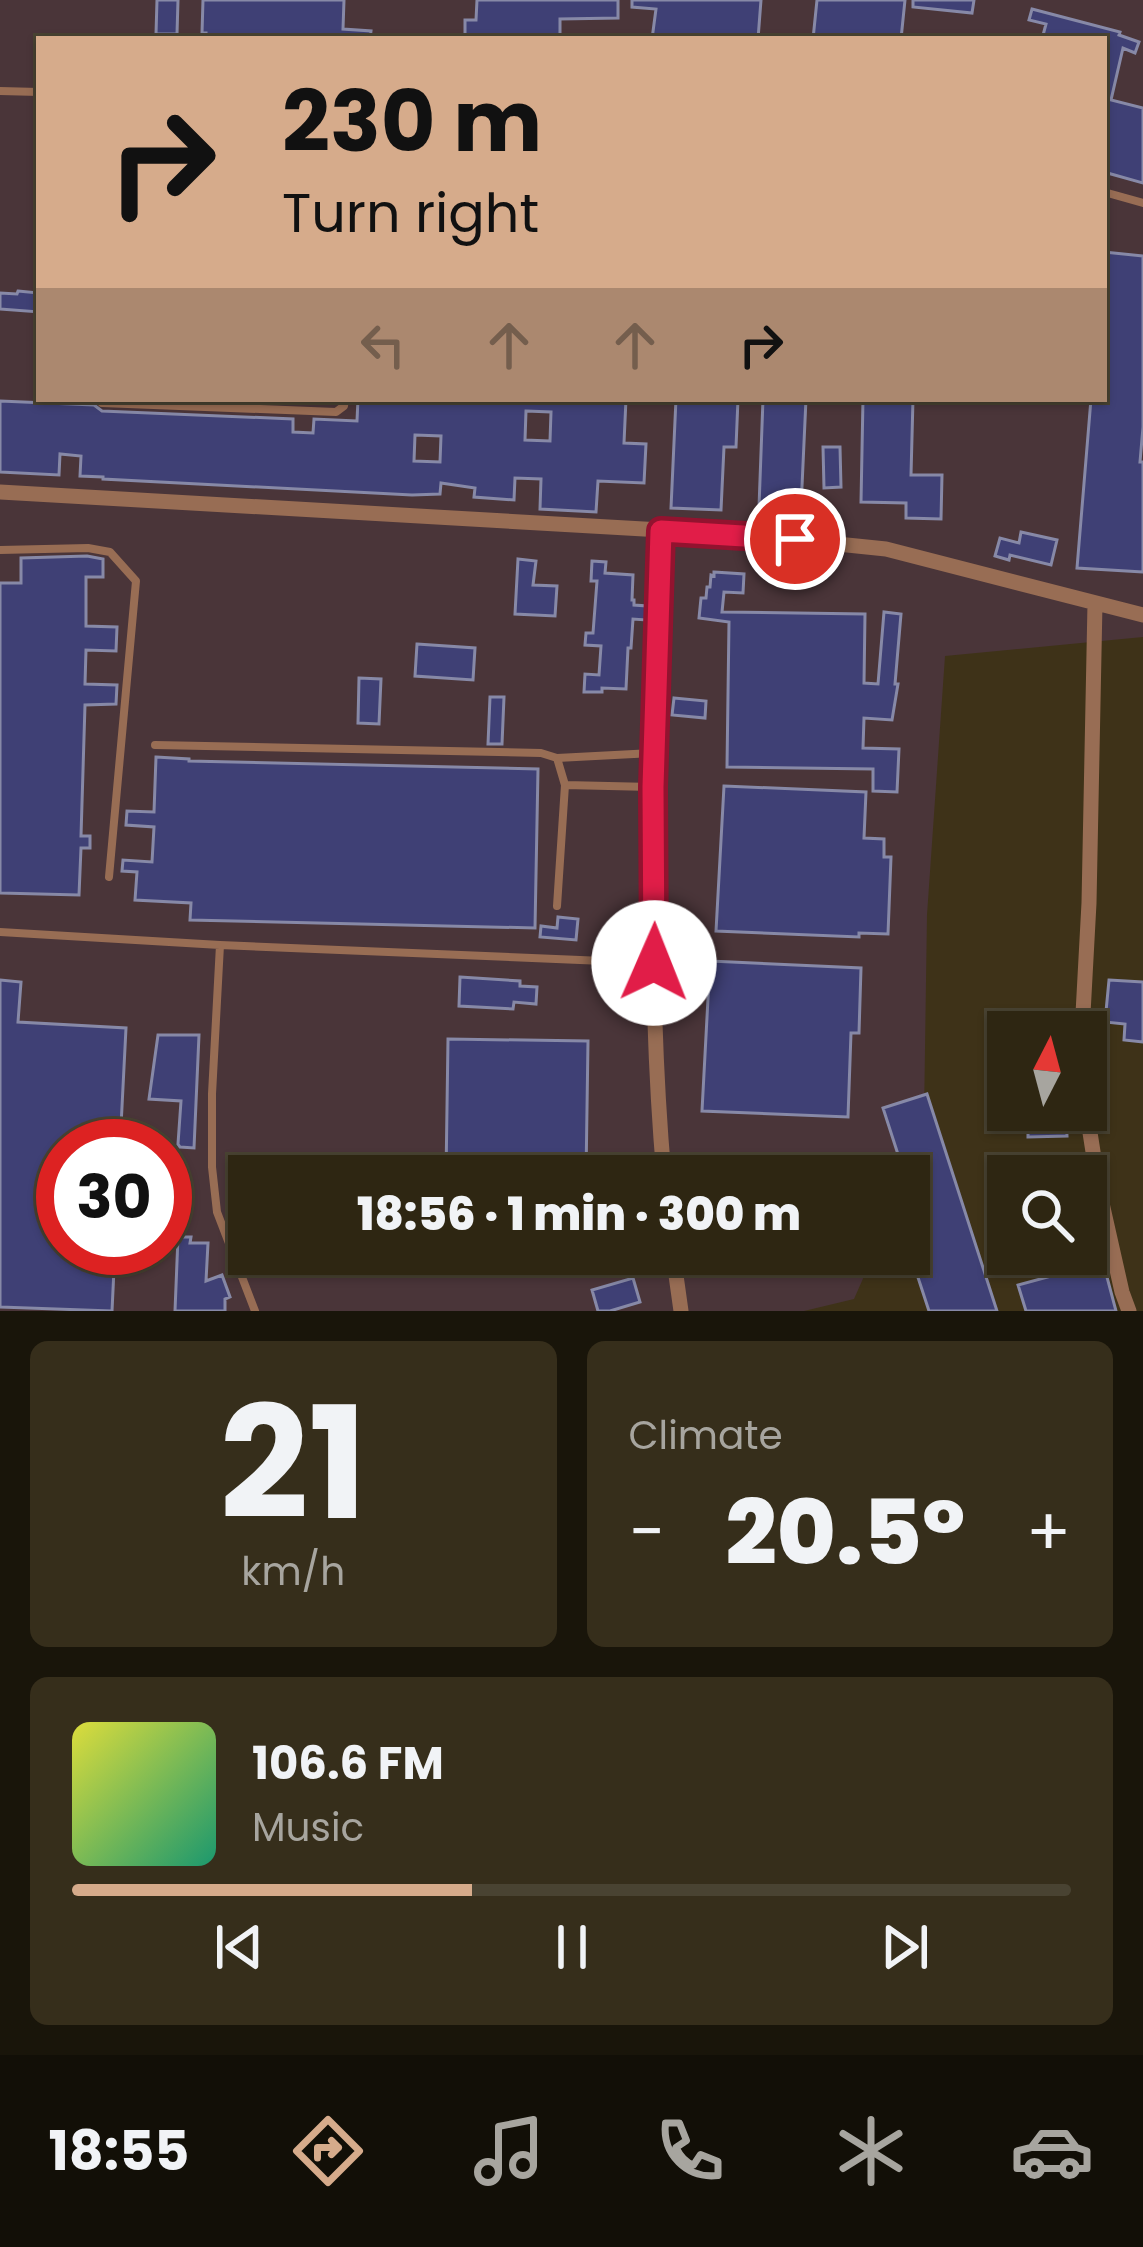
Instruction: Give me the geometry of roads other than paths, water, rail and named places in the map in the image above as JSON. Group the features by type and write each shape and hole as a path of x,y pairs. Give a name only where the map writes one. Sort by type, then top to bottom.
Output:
{"street":[{"path":"0,492 749,535 886,550 1143,615"},
{"path":"661,531 653,787 654,1025 663,1155"},
{"path":"1083,1011 1095,603"},
{"path":"1090,1131 1099,1190 1130,1311"},
{"path":"676,1275 681,1311"}],"lane":[{"path":"0,91 36,92"},
{"path":"1107,193 1143,202"},
{"path":"101,403 336,412 345,402"},
{"path":"0,550 110,552 136,581 110,877"},
{"path":"155,745 541,753 557,758 654,753"},
{"path":"557,758 565,784 557,906"},
{"path":"565,784 653,787"},
{"path":"0,932 654,963"},
{"path":"220,945 212,1167 217,1212 255,1311"}]}
